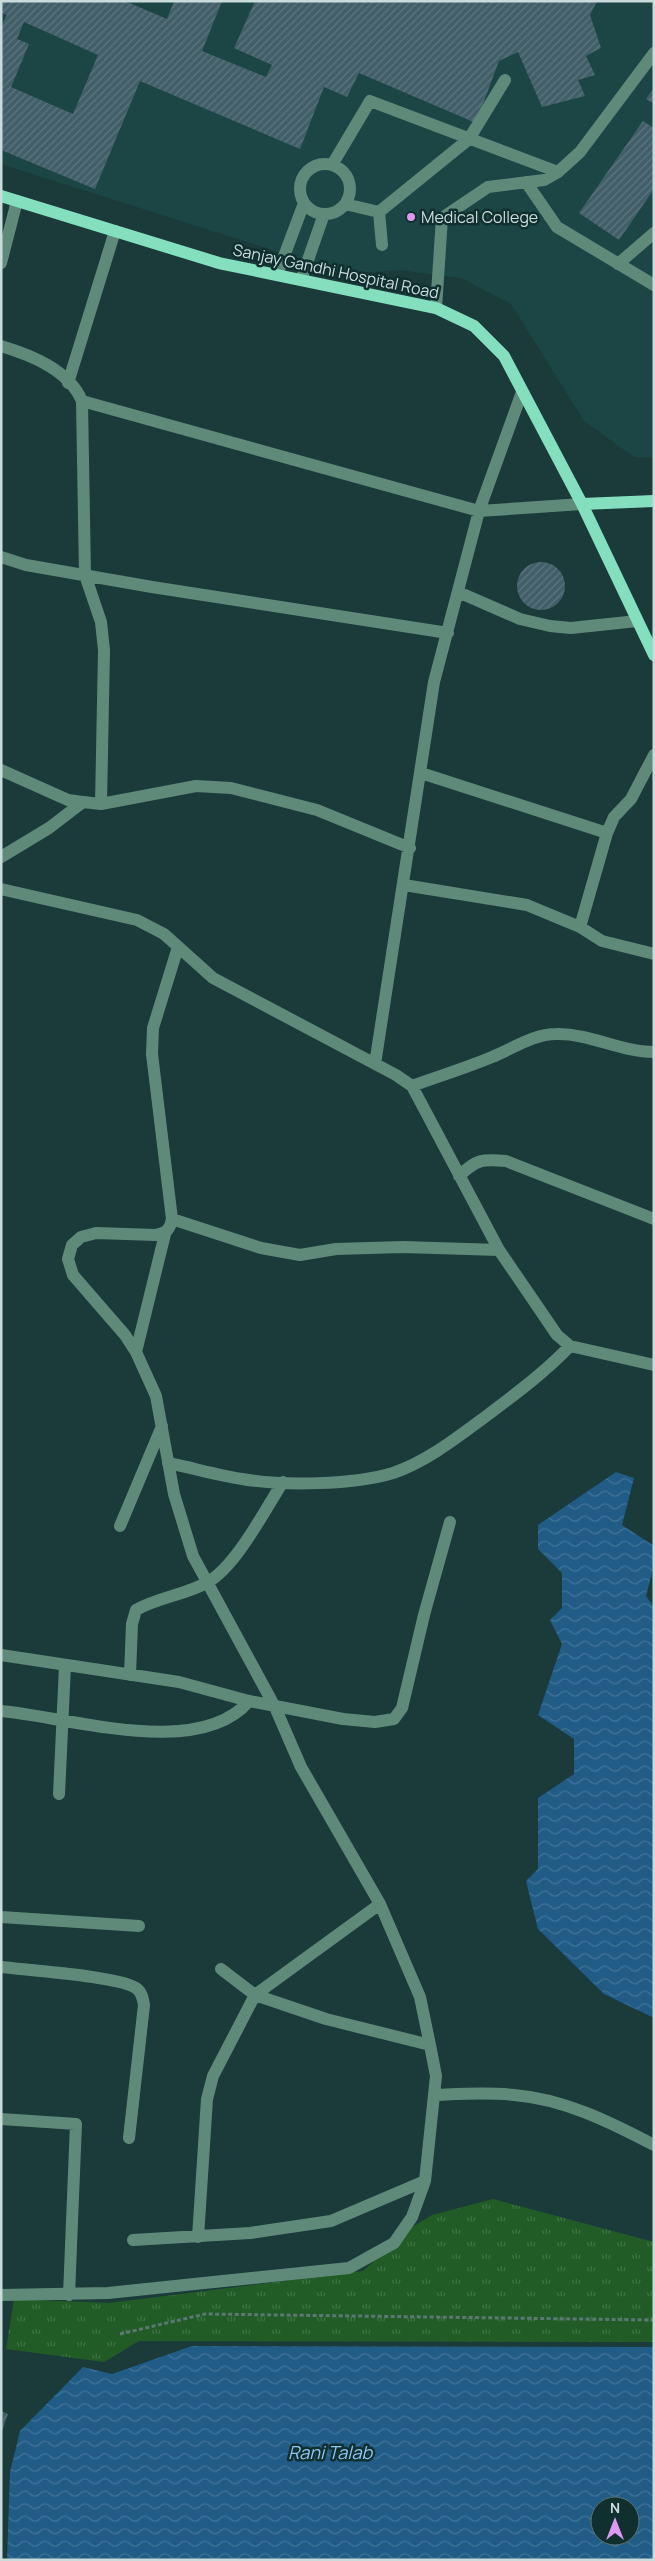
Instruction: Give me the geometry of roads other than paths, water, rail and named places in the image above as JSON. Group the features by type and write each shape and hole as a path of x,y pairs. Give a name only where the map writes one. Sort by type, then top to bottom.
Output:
{"main road":[{"name":"Sanjay Gandhi Hospital Road","path":"1,196 219,263 436,308 474,326 504,356 582,504 654,655"},
{"path":"582,504 654,501"}],"street":[{"path":"436,308 442,218 488,186 544,180 558,172 580,152 654,53"},
{"path":"379,212 470,138 505,80"},
{"path":"332,165 370,101 558,172"},
{"path":"277,275 304,203 300,186 302,178 315,166 332,165 345,174 349,181 349,197 339,210 324,214 316,213 304,203"},
{"path":"526,182 557,227 654,285"},
{"path":"1,263 17,201"},
{"path":"345,204 379,212"},
{"path":"379,212 382,245"},
{"path":"301,280 324,214"},
{"path":"68,383 115,231"},
{"path":"618,264 654,234"},
{"path":"1,346 41,361 68,383 79,394 82,401 85,575 101,622 104,650 101,804"},
{"path":"375,1064 410,848 434,682 479,511 522,392"},
{"path":"82,401 479,511 582,504"},
{"path":"1,557 26,565 448,633"},
{"path":"458,592 520,619 550,626 571,628 638,621"},
{"path":"580,927 607,833 614,817 631,799 654,755"},
{"path":"1,770 68,800 101,804 196,786 230,788 317,810 410,848"},
{"path":"421,773 607,833"},
{"path":"1,857 49,828 83,802"},
{"path":"404,885 527,905 580,927 602,941 654,954"},
{"path":"1,889 137,920 164,934 208,974 224,985 375,1064 412,1086 499,1250 556,1336 570,1346 654,1365"},
{"path":"136,1352 165,1234 171,1227 172,1219 152,1054 153,1028 178,947"},
{"path":"412,1086 491,1058 540,1036 555,1034 573,1035 633,1052 654,1052"},
{"path":"459,1176 473,1162 485,1159 506,1161 654,1219"},
{"path":"172,1219 261,1248 300,1255 336,1249 403,1247 499,1250"},
{"path":"1,2295 108,2293 349,2268 394,2243 412,2216 425,2181 436,2076 420,1997 380,1904 301,1767 275,1707 193,1556 180,1520 156,1396 136,1352 125,1335 73,1275 68,1259 72,1246 82,1237 88,1235 165,1234"},
{"path":"168,1463 244,1479 283,1482 350,1482 393,1472 419,1461 460,1436 546,1371 570,1346"},
{"path":"120,1526 162,1426"},
{"path":"130,1675 132,1624 136,1610 207,1583 234,1558 283,1482"},
{"path":"1,1655 178,1682 275,1707 375,1722 394,1719 402,1708 424,1616 450,1522"},
{"path":"59,1794 65,1666"},
{"path":"1,1711 64,1719 134,1732 170,1732 214,1725 240,1713 250,1702"},
{"path":"198,2237 207,2099 213,2076 255,1995 380,1904"},
{"path":"1,1917 139,1926"},
{"path":"1,1967 62,1973 124,1983 136,1988 142,1996 144,2005 129,2138"},
{"path":"221,1969 255,1995 326,2019 430,2045"},
{"path":"434,2095 515,2095 560,2104 603,2119 654,2145"},
{"path":"1,2119 76,2124 69,2295"},
{"path":"133,2240 198,2237 331,2221 425,2181"}],"water":[{"path":"616,1472 634,1478 622,1525 654,1546 654,1565 646,1596 654,1607 654,2018 604,1994 538,1929 526,1881 538,1869 538,1798 574,1774 574,1739 538,1715 562,1644 550,1620 562,1608 562,1573 538,1549 538,1525"},
{"name":"Rani Talab","path":"192,2346 654,2347 654,2560 7,2560 10,2472 20,2431 83,2367 112,2374"}],"place":[{"name":"Medical College","path":"411,217"}]}
